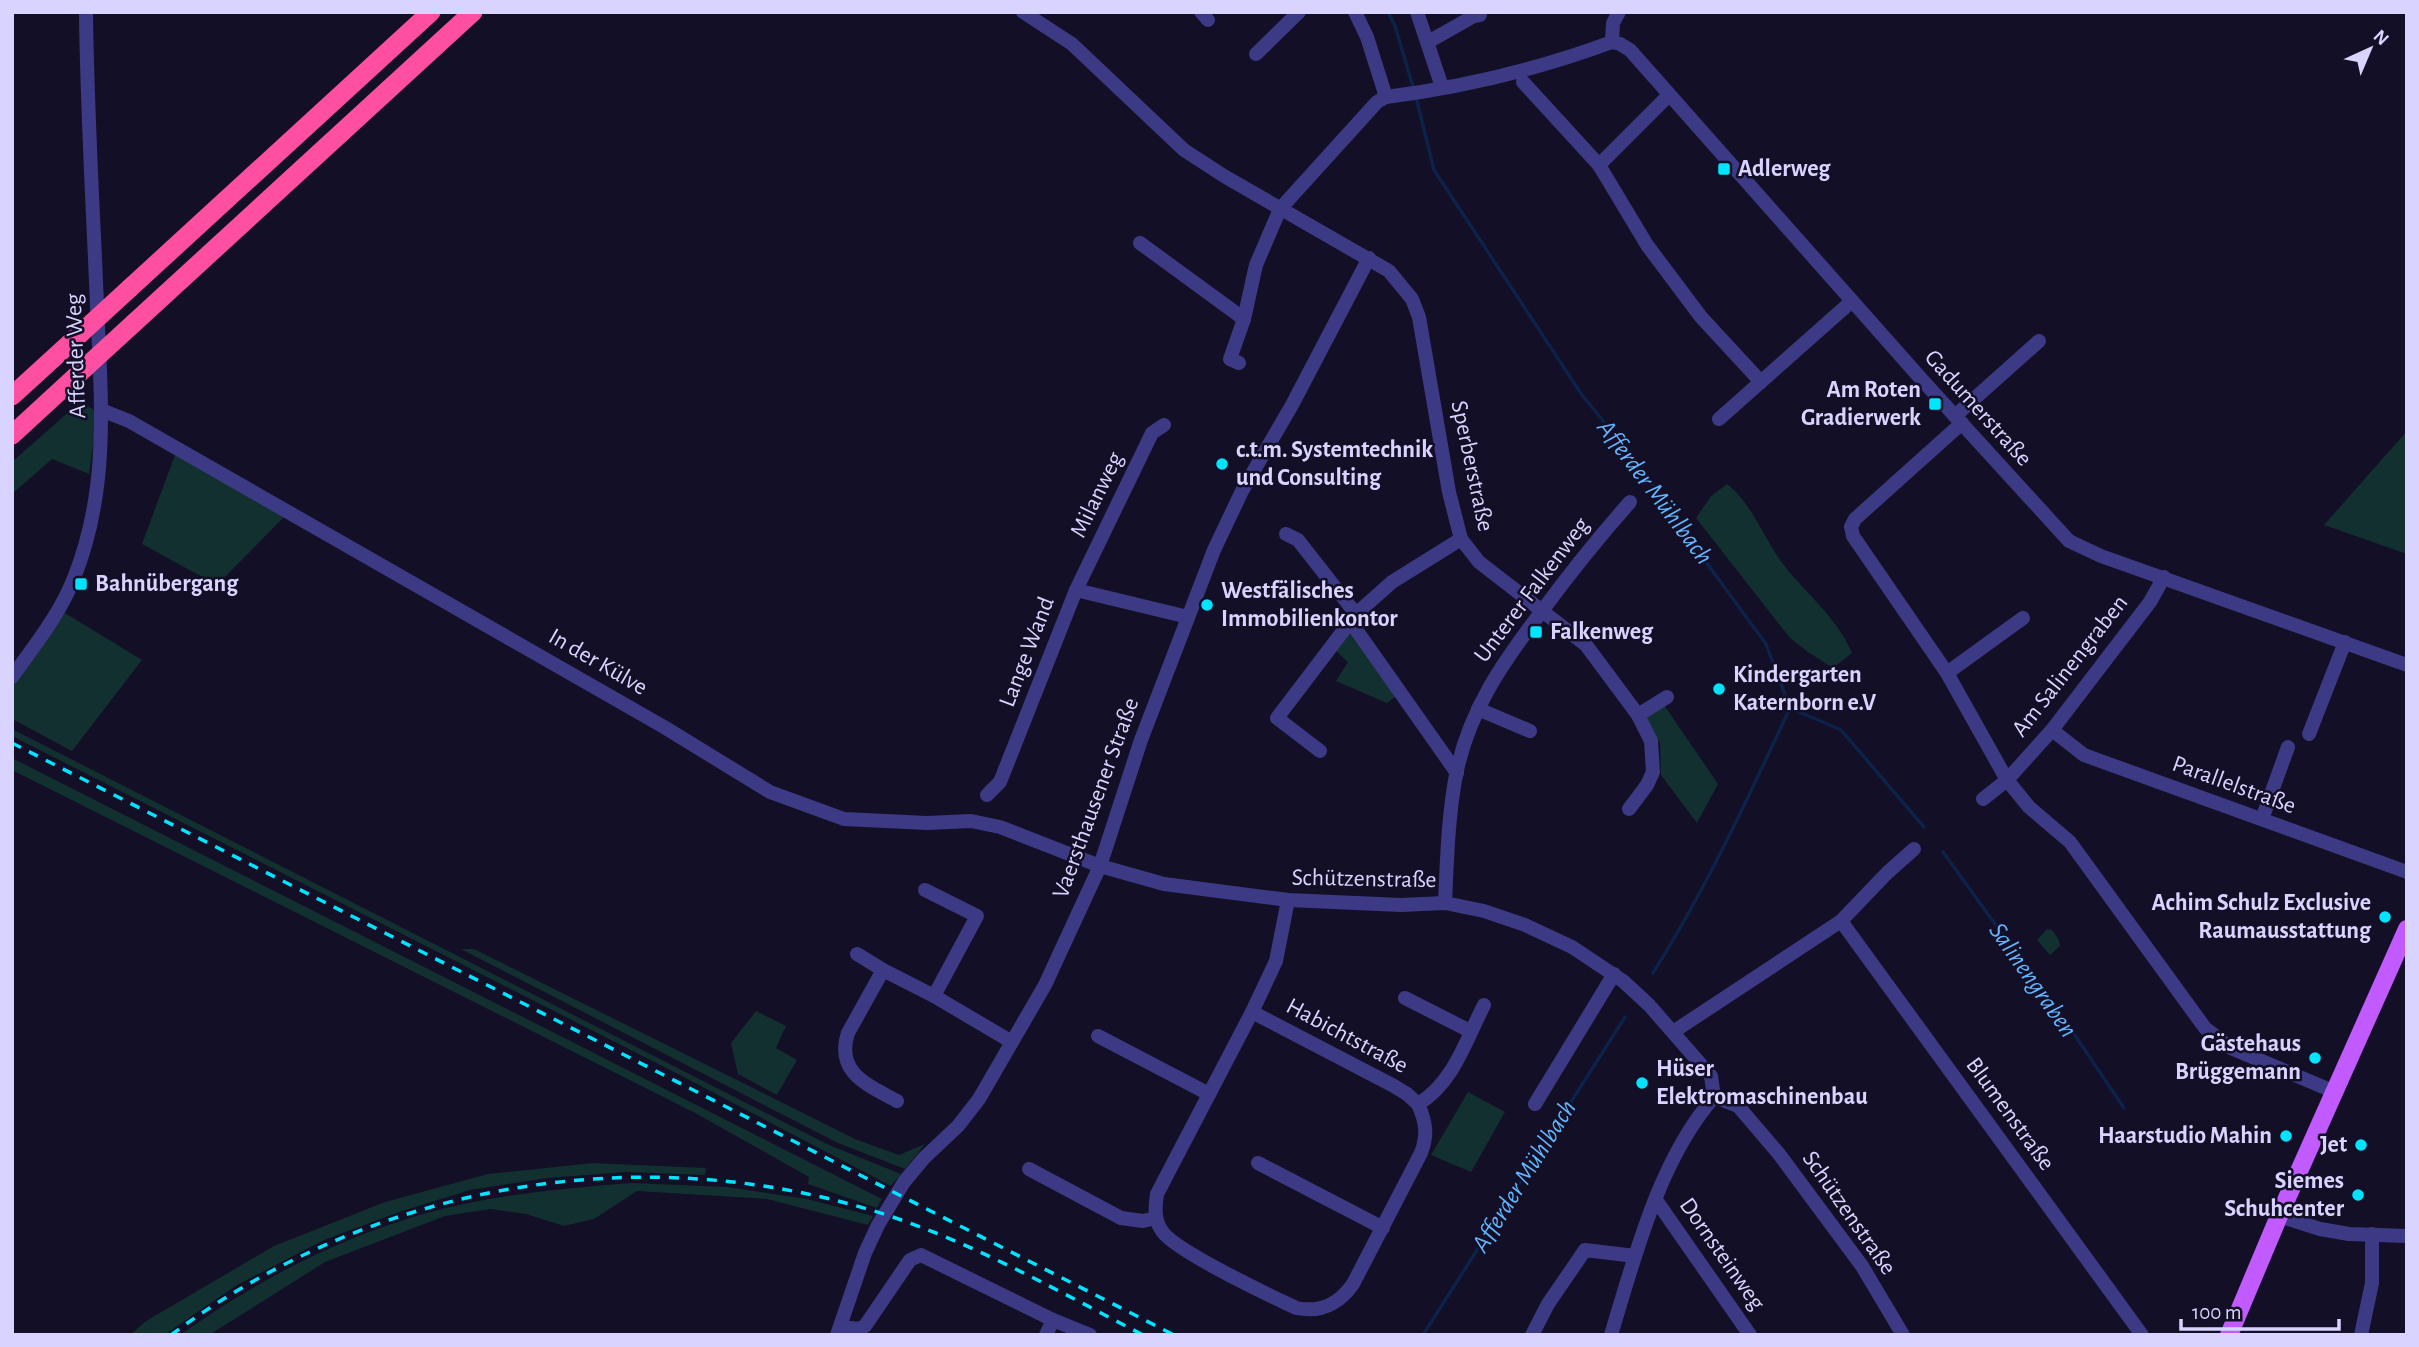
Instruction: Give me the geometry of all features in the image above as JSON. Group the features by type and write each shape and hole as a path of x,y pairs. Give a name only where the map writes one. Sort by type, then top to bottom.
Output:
{"highway":[{"path":"12,396 431,12"},
{"path":"12,435 474,12"}],"main road":[{"path":"2229,1335 2407,929"}],"street":[{"name":"Afferder Weg","path":"12,677 55,615 79,566 99,487 101,410 86,12"},
{"name":"Sperberstraße","path":"1023,12 1054,29 1073,44 1184,150 1280,209 1369,258 1389,271 1403,285 1419,317 1449,492 1461,539 1479,562 1586,645 1639,715 1651,741 1653,772 1629,809"},
{"path":"1256,54 1299,12"},
{"path":"1355,12 1367,37 1386,97"},
{"path":"1417,12 1442,88"},
{"path":"1239,363 1230,359 1244,319 1256,265 1280,209 1367,111 1386,97 1513,73 1612,42 1613,23 1619,12"},
{"path":"1428,42 1480,15"},
{"name":"Gadumerstraße","path":"1612,42 1630,50 2069,541 2081,548 2407,664"},
{"path":"1523,82 1599,165 1647,245 1701,317 1761,382"},
{"path":"1599,165 1669,95"},
{"path":"1140,243 1244,319"},
{"name":"Vaersthausener Straße","path":"839,1331 865,1253 878,1225 904,1182 924,1158 958,1126 979,1099 1045,985 1100,866 1142,740 1188,617 1236,504 1292,405 1369,258"},
{"path":"1719,419 1852,301"},
{"path":"2039,341 1855,519 1851,527 1853,536 1947,673 2007,780 2029,807 2070,842 2205,1028 2231,1048 2335,1092"},
{"name":"In der Külve","path":"101,410 129,421 390,569 664,727 770,792 844,819 927,823 971,821 1000,827 1100,866"},
{"name":"Milanweg","path":"1076,590 1152,432 1164,425"},
{"name":"Unterer Falkenweg","path":"1446,903 1448,827 1457,773 1478,709 1503,662 1588,549 1630,502"},
{"path":"1286,534 1298,540 1457,773"},
{"path":"1320,751 1277,718 1353,618 1392,582 1461,539"},
{"name":"Am Salinengraben","path":"1983,799 2007,780 2052,730 2150,602 2164,577"},
{"name":"Lange Wand","path":"987,795 1000,782 1076,590 1188,617"},
{"path":"1947,673 2023,618"},
{"path":"2309,734 2345,642"},
{"path":"1639,715 1667,697"},
{"path":"1478,709 1530,731"},
{"name":"Parallelstraße","path":"2052,730 2084,755 2407,872"},
{"path":"2262,820 2288,747"},
{"path":"1673,1032 1841,921 1914,849"},
{"name":"Schützenstraße","path":"1100,866 1164,884 1288,900 1401,905 1446,903 1484,911 1525,925 1572,947 1630,987 1712,1076 1714,1097 1738,1107 1779,1154 1862,1266 1903,1335"},
{"path":"925,890 977,916 934,996"},
{"name":"Habichtstraße","path":"1252,1012 1408,1094 1418,1104 1426,1125 1424,1144 1383,1228 1347,1293 1330,1306 1307,1310 1296,1308 1174,1244 1160,1229 1156,1218 1160,1185 1252,1012 1276,961 1288,900"},
{"name":"Blumenstraße","path":"1841,921 2142,1335"},
{"path":"857,954 1012,1042"},
{"path":"883,970 844,1044 852,1073 862,1082 897,1101"},
{"path":"1535,1104 1614,974"},
{"path":"1405,998 1470,1031"},
{"name":"Habichtstraße","path":"1418,1104 1443,1084 1483,1005"},
{"path":"1098,1036 1209,1094"},
{"path":"1611,1335 1635,1256 1656,1200 1686,1136 1699,1113 1714,1097"},
{"path":"1258,1163 1383,1228"},
{"path":"1028,1169 1121,1218 1143,1222 1156,1218"},
{"name":"Dornsteinweg","path":"1656,1200 1750,1335"},
{"path":"2279,1216 2320,1229 2349,1234 2407,1236"},
{"path":"2361,1335 2372,1283 2372,1234"},
{"path":"1532,1335 1548,1304 1585,1250 1635,1256"},
{"path":"839,1331 865,1326 909,1261 921,1255 1090,1335"},
{"path":"1046,1335 1054,1320"}],"green space":[{"path":"80,402 98,412 89,474 52,459 12,494 12,462"},
{"path":"2407,431 2407,554 2324,525"},
{"path":"175,455 284,517 217,585 142,544"},
{"path":"1727,484 1751,511 1783,564 1830,617 1846,640 1852,653 1833,668 1790,638 1696,518 1711,496"},
{"path":"65,613 142,660 72,751 12,719 12,687"},
{"path":"1351,632 1396,696 1387,703 1336,681 1348,662 1336,651"},
{"path":"1664,705 1718,784 1697,823 1661,775 1660,743 1646,722 1648,716"},
{"path":"12,729 829,1145 901,1174 891,1186 678,1074 12,736"},
{"path":"12,758 882,1199 877,1208 808,1184 809,1177 697,1114 12,770"},
{"path":"2047,929 2052,930 2060,946 2050,955 2037,940"},
{"path":"461,949 474,949 855,1139 899,1155 925,1144 905,1169 838,1143"},
{"path":"756,1011 786,1026 776,1048 797,1060 777,1095 738,1074 731,1043"},
{"path":"1468,1092 1505,1112 1471,1172 1431,1155"},
{"path":"593,1163 706,1168 705,1175 626,1172 547,1178 470,1190 402,1211 324,1240 237,1285 164,1335 130,1335 146,1321 274,1246 385,1202 488,1174"},
{"path":"631,1183 727,1187 807,1199 873,1216 868,1225 767,1199 637,1191 594,1219 564,1226 526,1214 490,1209 445,1216 325,1262 209,1335 180,1335 287,1269 363,1234 403,1220 502,1197"}],"waterway":[{"name":"Afferder Mühlbach","path":"1388,12 1395,26 1414,90"},
{"name":"Afferder Mühlbach","path":"1416,97 1434,170 1582,395 1639,465 1766,644 1790,708 1709,876 1653,973"},
{"name":"Salinengraben","path":"1790,708 1841,730 1924,827"},
{"name":"Salinengraben","path":"1943,852 2124,1108"},
{"name":"Afferder Mühlbach","path":"1423,1335 1625,1017"}],"railway":[{"path":"12,743 1174,1335"},
{"path":"171,1335 249,1284 332,1242 418,1211 508,1189 599,1179 691,1178 783,1189 874,1211 909,1223 1012,1267 1143,1335"}],"place":[{"name":"Adlerweg","path":"1724,169"},
{"name":"Am Roten Gradierwerk","path":"1935,404"},
{"name":"c.t.m. Systemtechnik und Consulting","path":"1222,464"},
{"name":"Bahnübergang","path":"81,584"},
{"name":"Westfälisches Immobilienkontor","path":"1207,605"},
{"name":"Falkenweg","path":"1536,632"},
{"name":"Kindergarten Katernborn e.V","path":"1719,689"},
{"name":"Achim Schulz Exclusive Raumausstattung","path":"2385,917"},
{"name":"Gästehaus Brüggemann","path":"2315,1058"},
{"name":"Hüser Elektromaschinenbau","path":"1642,1083"},
{"name":"Haarstudio Mahin","path":"2286,1136"},
{"name":"Jet","path":"2361,1145"},
{"name":"Siemes Schuhcenter","path":"2358,1195"}]}
